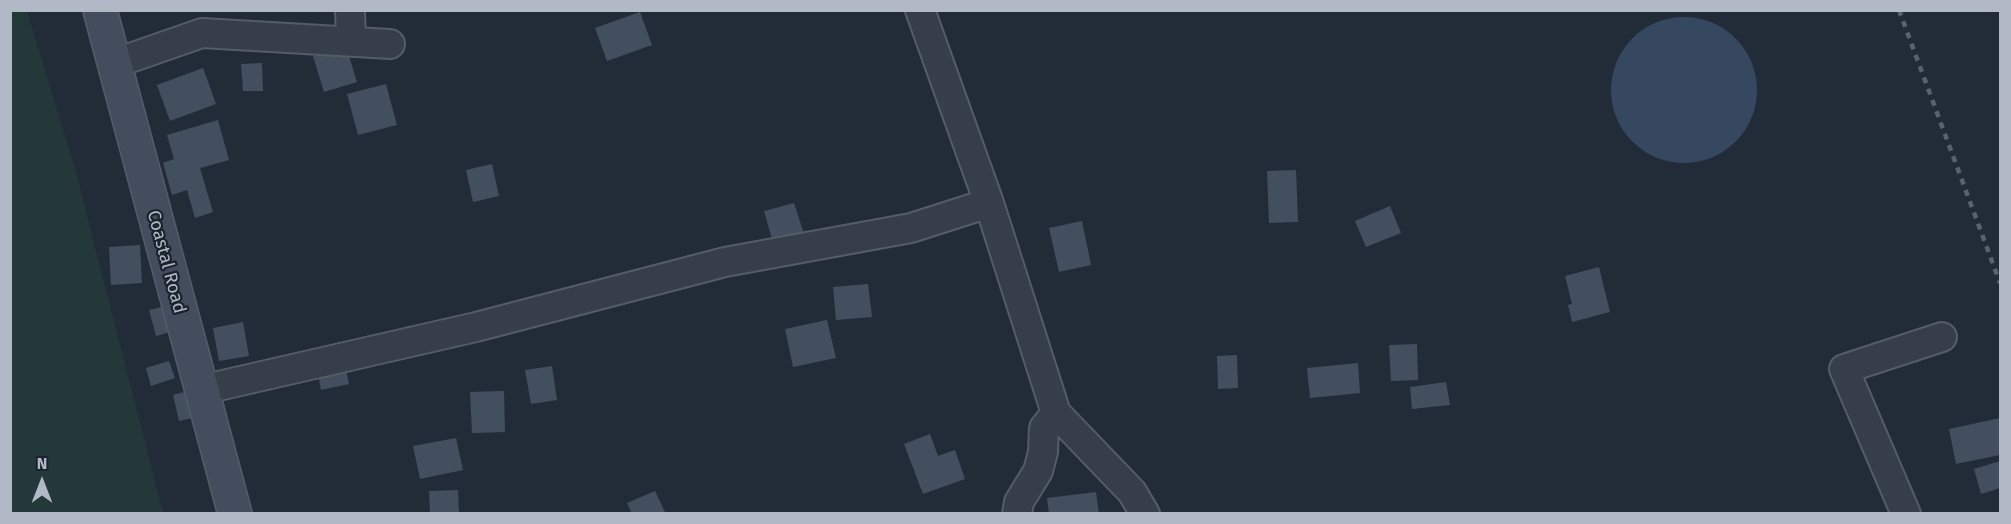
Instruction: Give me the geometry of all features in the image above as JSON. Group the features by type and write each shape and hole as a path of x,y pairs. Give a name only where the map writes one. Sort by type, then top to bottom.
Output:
{"main road":[{"name":"Coastal Road","path":"100,10 235,513"}],"street":[{"path":"350,10 351,41"},
{"path":"920,10 989,203 1056,413 1132,492 1145,513"},
{"path":"114,64 201,33 390,44"},
{"path":"201,390 476,327 725,262 911,228 989,203"},
{"path":"1906,513 1844,369 1942,337"},
{"path":"1017,513 1019,502 1038,471 1043,452 1044,428 1056,413"}],"green space":[{"path":"10,11 27,11 75,169 163,513 11,513"}],"water":[{"path":"1684,17 1712,23 1735,39 1751,62 1757,90 1751,118 1735,141 1712,157 1684,163 1656,157 1633,141 1617,118 1611,90 1617,62 1633,39 1656,23"}],"building":[{"path":"640,12 652,45 607,61 595,28"},
{"path":"346,46 357,82 324,92 313,56"},
{"path":"262,63 263,91 243,91 241,64"},
{"path":"203,68 216,104 170,121 157,85"},
{"path":"386,84 397,125 358,135 347,94"},
{"path":"218,120 229,160 200,168 213,212 195,218 187,190 172,195 163,163 174,159 167,135"},
{"path":"492,164 499,196 473,202 466,170"},
{"path":"1296,170 1298,222 1269,223 1267,171"},
{"path":"794,203 804,234 773,243 764,211"},
{"path":"1390,206 1401,233 1366,247 1355,221"},
{"path":"1082,221 1091,265 1059,272 1049,228"},
{"path":"140,245 142,283 111,285 109,247"},
{"path":"1599,267 1610,312 1572,322 1568,305 1572,304 1565,276"},
{"path":"868,284 872,317 836,320 833,287"},
{"path":"171,305 178,330 156,336 149,310"},
{"path":"827,320 836,358 793,367 785,329"},
{"path":"243,322 249,356 219,361 213,328"},
{"path":"1417,344 1418,380 1391,381 1389,345"},
{"path":"1237,355 1238,388 1218,389 1217,356"},
{"path":"344,359 349,384 321,390 316,364"},
{"path":"169,361 175,378 151,386 146,368"},
{"path":"1358,363 1360,393 1310,398 1307,368"},
{"path":"552,366 557,400 531,404 525,370"},
{"path":"1446,382 1450,405 1412,409 1410,387"},
{"path":"195,389 202,416 179,421 173,395"},
{"path":"504,391 505,432 472,433 470,392"},
{"path":"2000,418 2000,455 1956,464 1949,429"},
{"path":"930,434 938,456 955,450 965,479 923,494 904,444"},
{"path":"456,438 463,470 420,479 413,446"},
{"path":"2000,461 2000,488 1981,494 1974,469"},
{"path":"458,490 459,514 430,514 429,491"},
{"path":"655,491 666,514 632,514 627,503"},
{"path":"1096,492 1099,514 1049,514 1047,498"}],"railway":[{"path":"1899,10 2000,283"}]}
